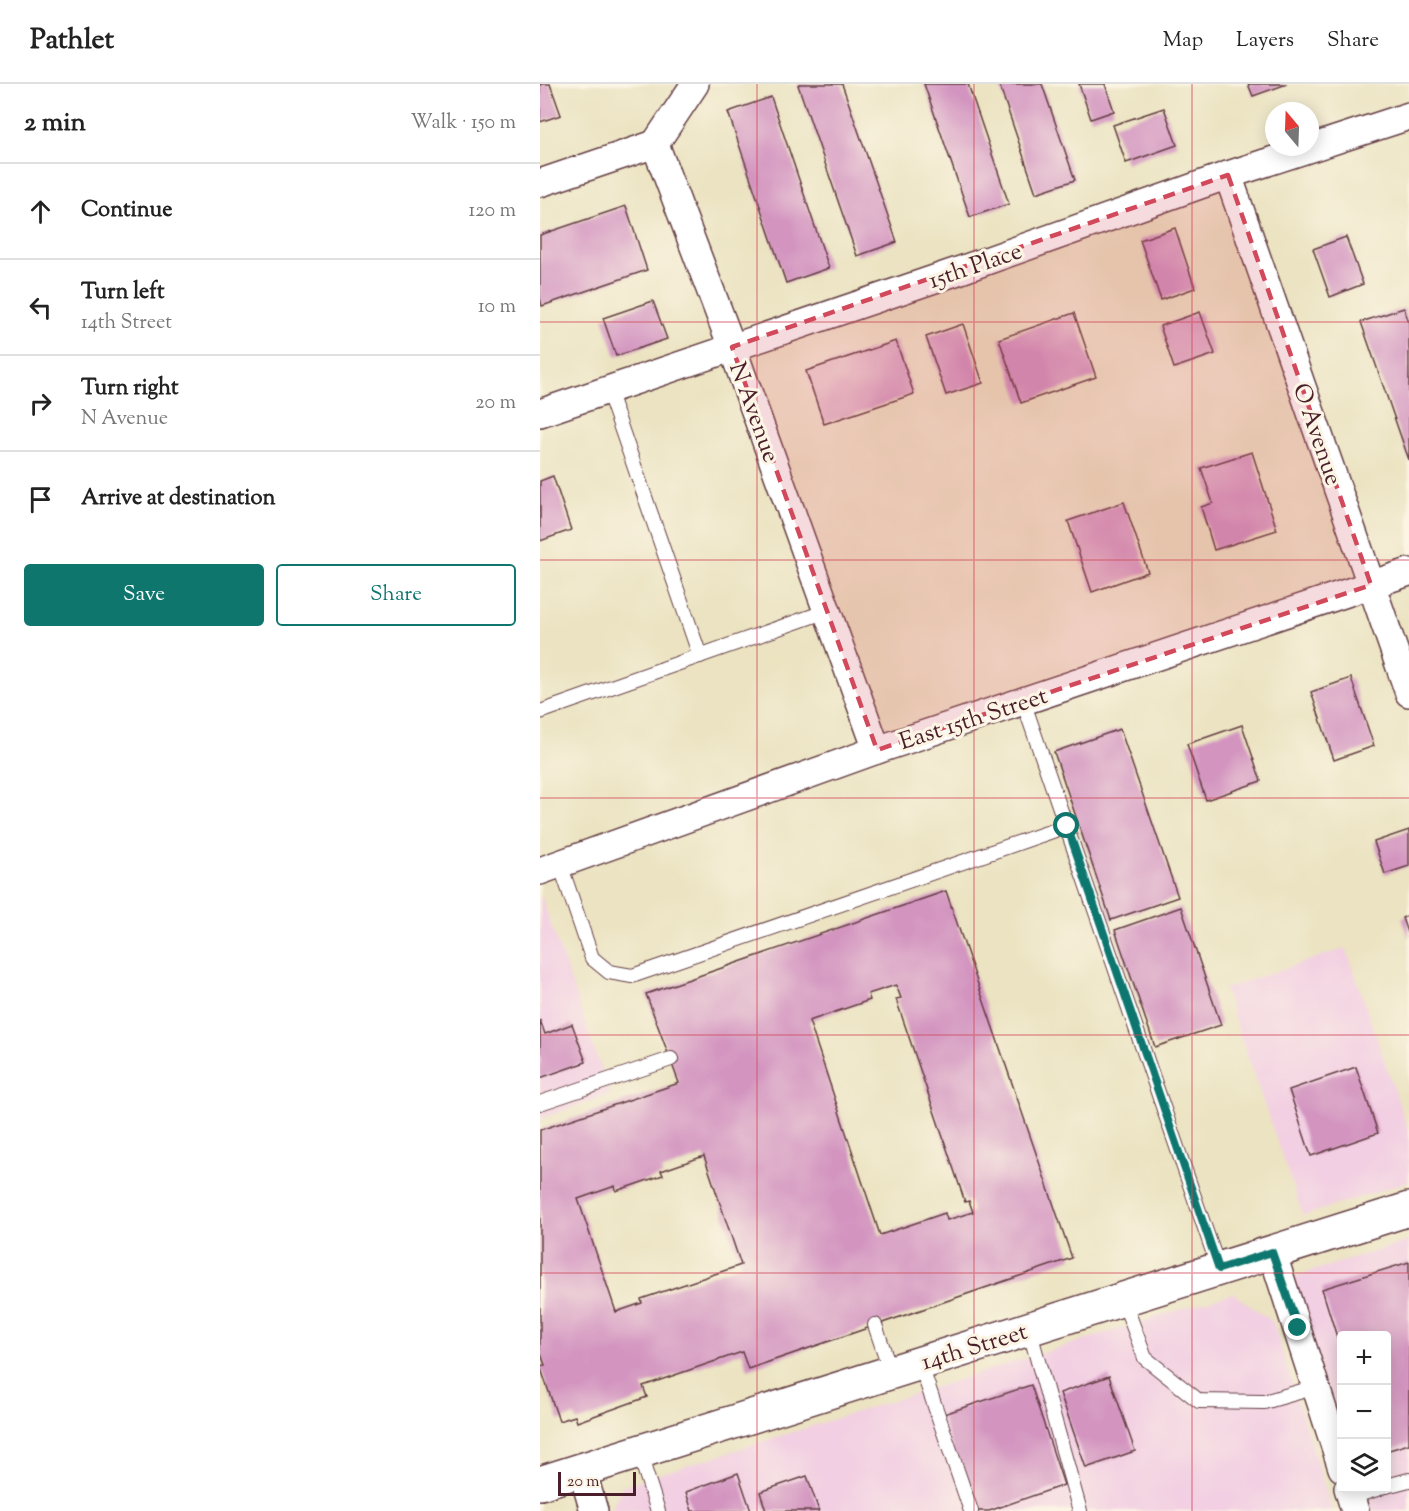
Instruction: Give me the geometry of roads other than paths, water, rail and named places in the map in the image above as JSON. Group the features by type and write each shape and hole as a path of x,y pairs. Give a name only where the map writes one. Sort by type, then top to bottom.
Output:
{"main road":[{"name":"14th Street","path":"540,1483 1409,1209"}],"street":[{"path":"540,183 655,144 694,84"},
{"name":"15th Place","path":"540,413 1228,175 1409,116"},
{"name":"N Avenue","path":"655,144 732,347 877,750"},
{"name":"O Avenue","path":"1228,175 1409,693"},
{"name":"East 15th Street","path":"550,868 877,750 1409,573"},
{"path":"1272,1252 1337,1455"},
{"path":"582,1470 594,1511"}],"lane":[{"path":"608,390 700,656"},
{"path":"540,711 828,611"},
{"path":"1023,701 1219,1269"},
{"path":"550,868 592,958 609,972 632,976 1067,826"},
{"path":"540,1103 671,1059"},
{"path":"1123,1299 1145,1358 1199,1401 1264,1402 1316,1387"},
{"path":"875,1325 905,1368 971,1511"},
{"path":"1029,1329 1080,1511"},
{"path":"639,1452 658,1511"},
{"path":"1391,1485 1409,1480"},
{"path":"1351,1499 1367,1493"}]}
